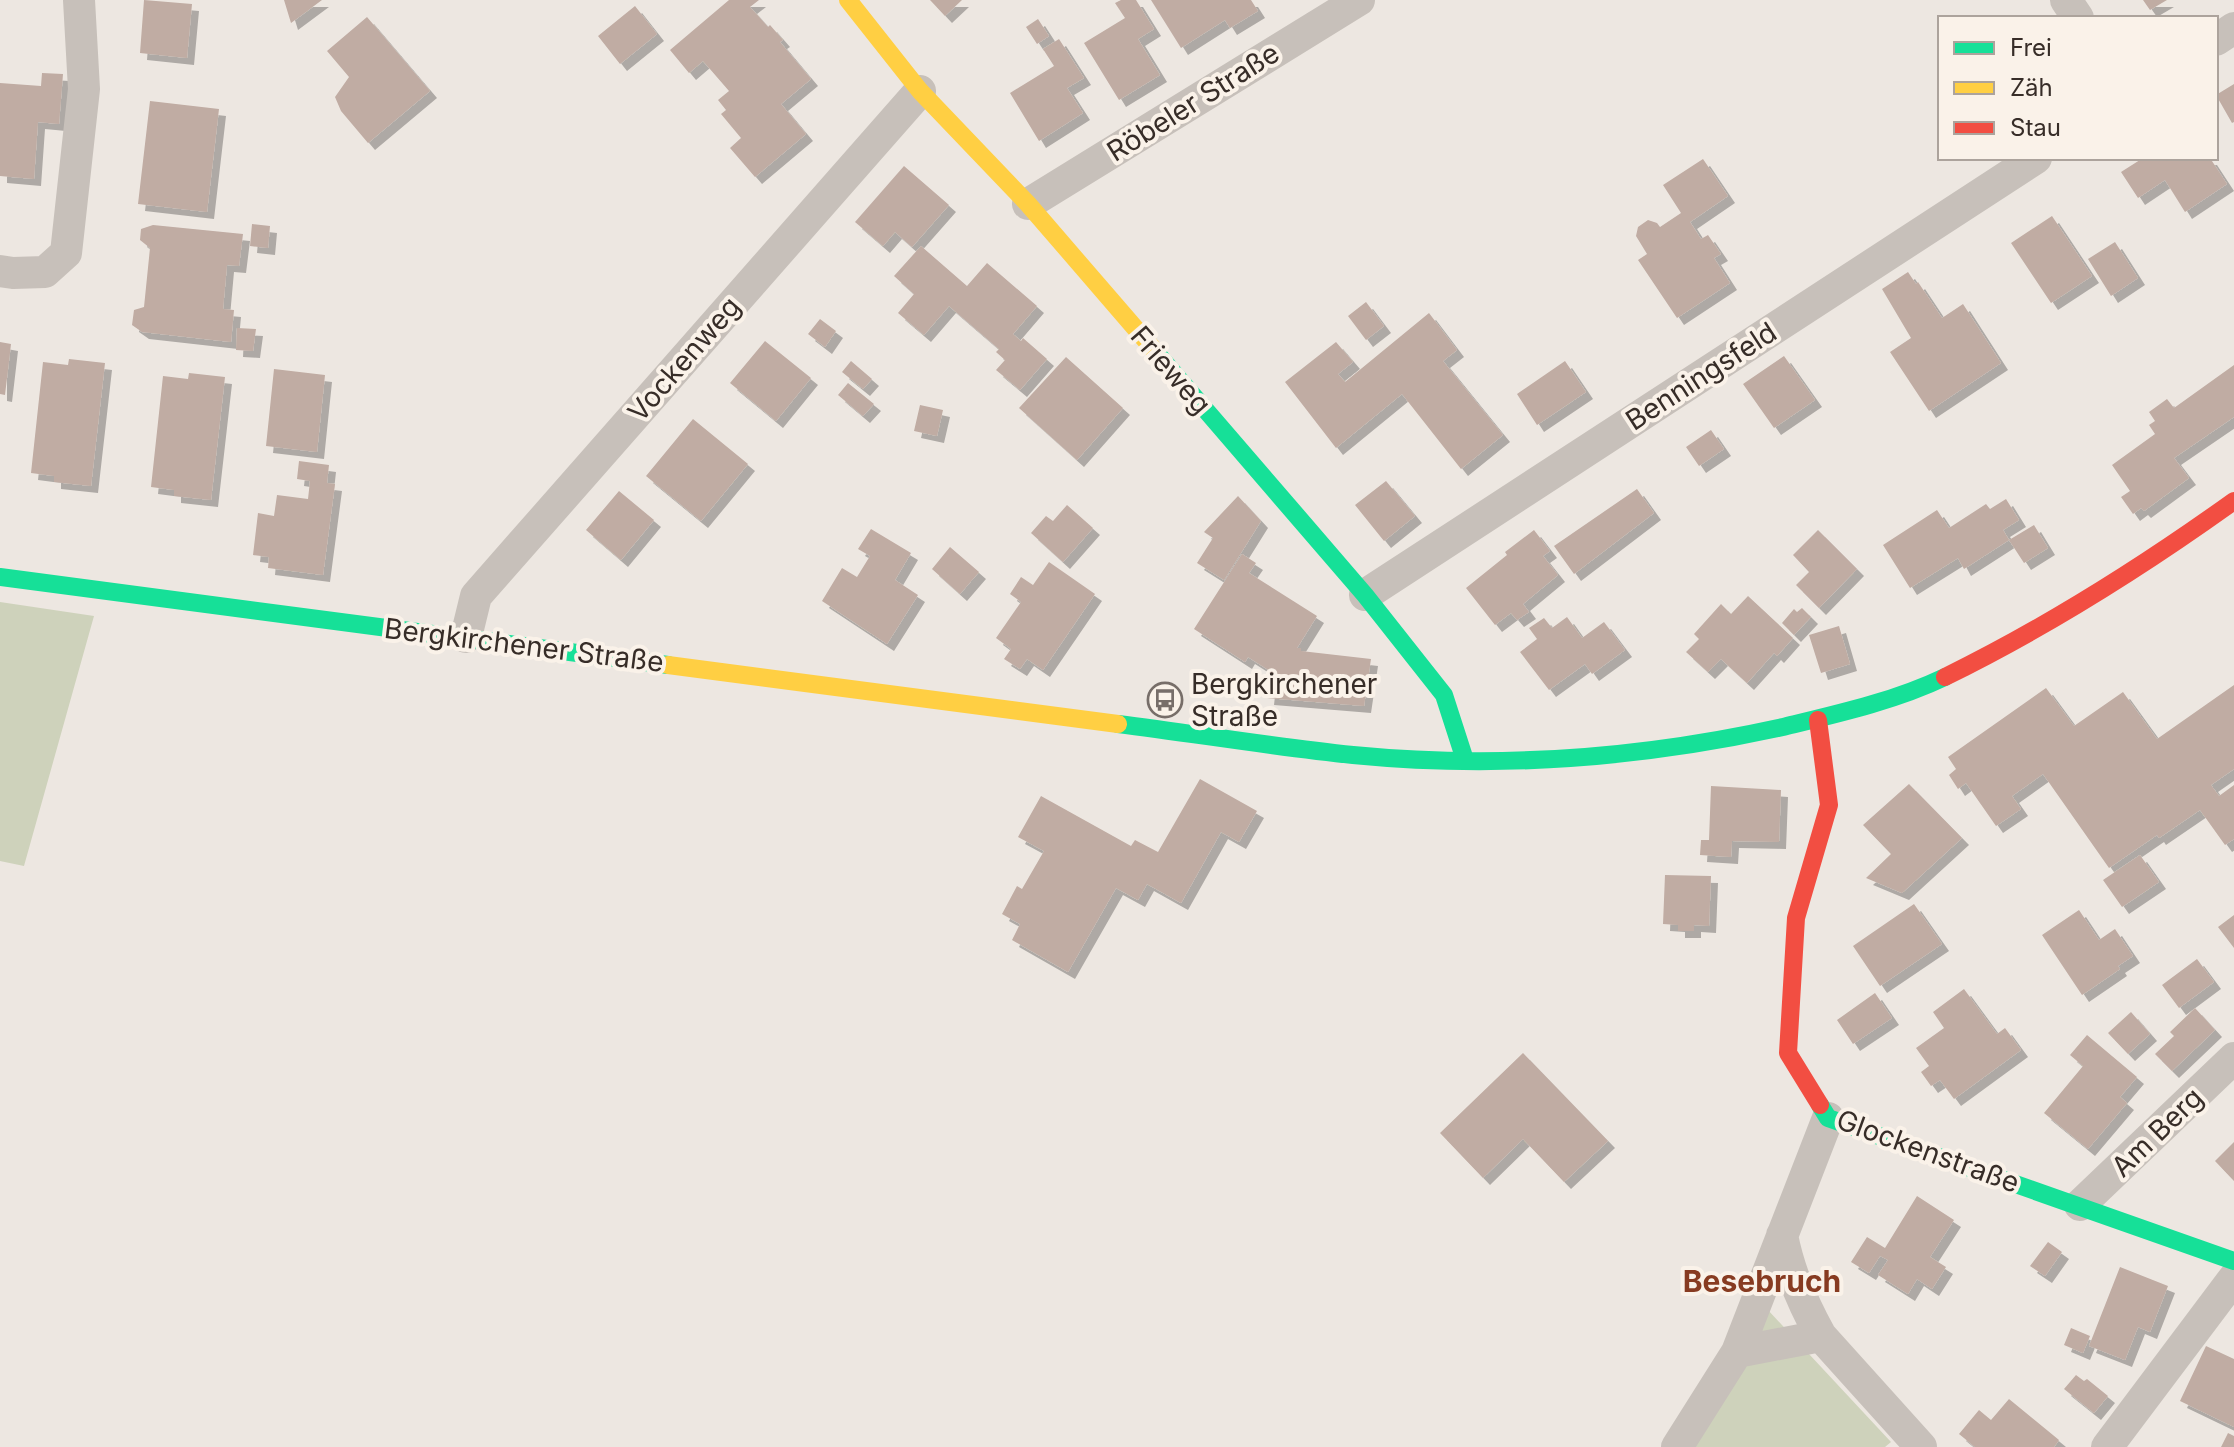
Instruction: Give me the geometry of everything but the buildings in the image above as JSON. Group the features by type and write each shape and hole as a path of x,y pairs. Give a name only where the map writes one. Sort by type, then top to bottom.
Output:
{"street":[{"path":"0,271 45,272 66,253 84,89 79,0"},
{"name":"Frieweg","path":"848,0 920,91 1028,204 1365,595 1444,695 1465,760"},
{"name":"Röbeler Straße","path":"1028,204 1359,0"},
{"name":"Vockenweg","path":"466,637 476,596 920,91"},
{"name":"Benningsfeld","path":"1365,595 2033,160"},
{"name":"Bergkirchener Straße","path":"0,577 1354,755 1465,760 1615,753 1818,720 1930,684 2049,625 2234,501"},
{"name":"Glockenstraße","path":"1818,720 1829,805 1796,918 1788,1053 1828,1118 2234,1261"},
{"name":"Am Berg","path":"2080,1205 2234,1058"},
{"path":"1677,1447 1737,1352 1828,1118"},
{"path":"1782,1235 1801,1299 1821,1336 1921,1447"},
{"path":"2107,1447 2234,1278"},
{"path":"1737,1352 1821,1336"}],"green space":[{"path":"0,602 94,616 24,866 0,861"},
{"path":"1754,1295 1891,1442 1885,1447 1666,1447"}],"traffic: fast":[{"path":"1154,350 1365,595 1444,695 1465,760"},
{"path":"0,577 668,665"},
{"path":"1118,724 1353,755 1461,761 1569,758 1677,746 1783,727 1886,700 1945,677"},
{"path":"1820,1105 1828,1118 2234,1261"}],"traffic: slow":[{"path":"848,0 920,91 1028,204 1154,350"},
{"path":"668,665 1118,724"}],"traffic: jam":[{"path":"1945,677 2093,595 2234,501"},
{"path":"1818,720 1829,805 1796,918 1788,1053 1820,1105"}],"place":[{"name":"Bergkirchener Straße","path":"1165,700"}],"district":[{"name":"Besebruch","path":"1762,1281"}]}
